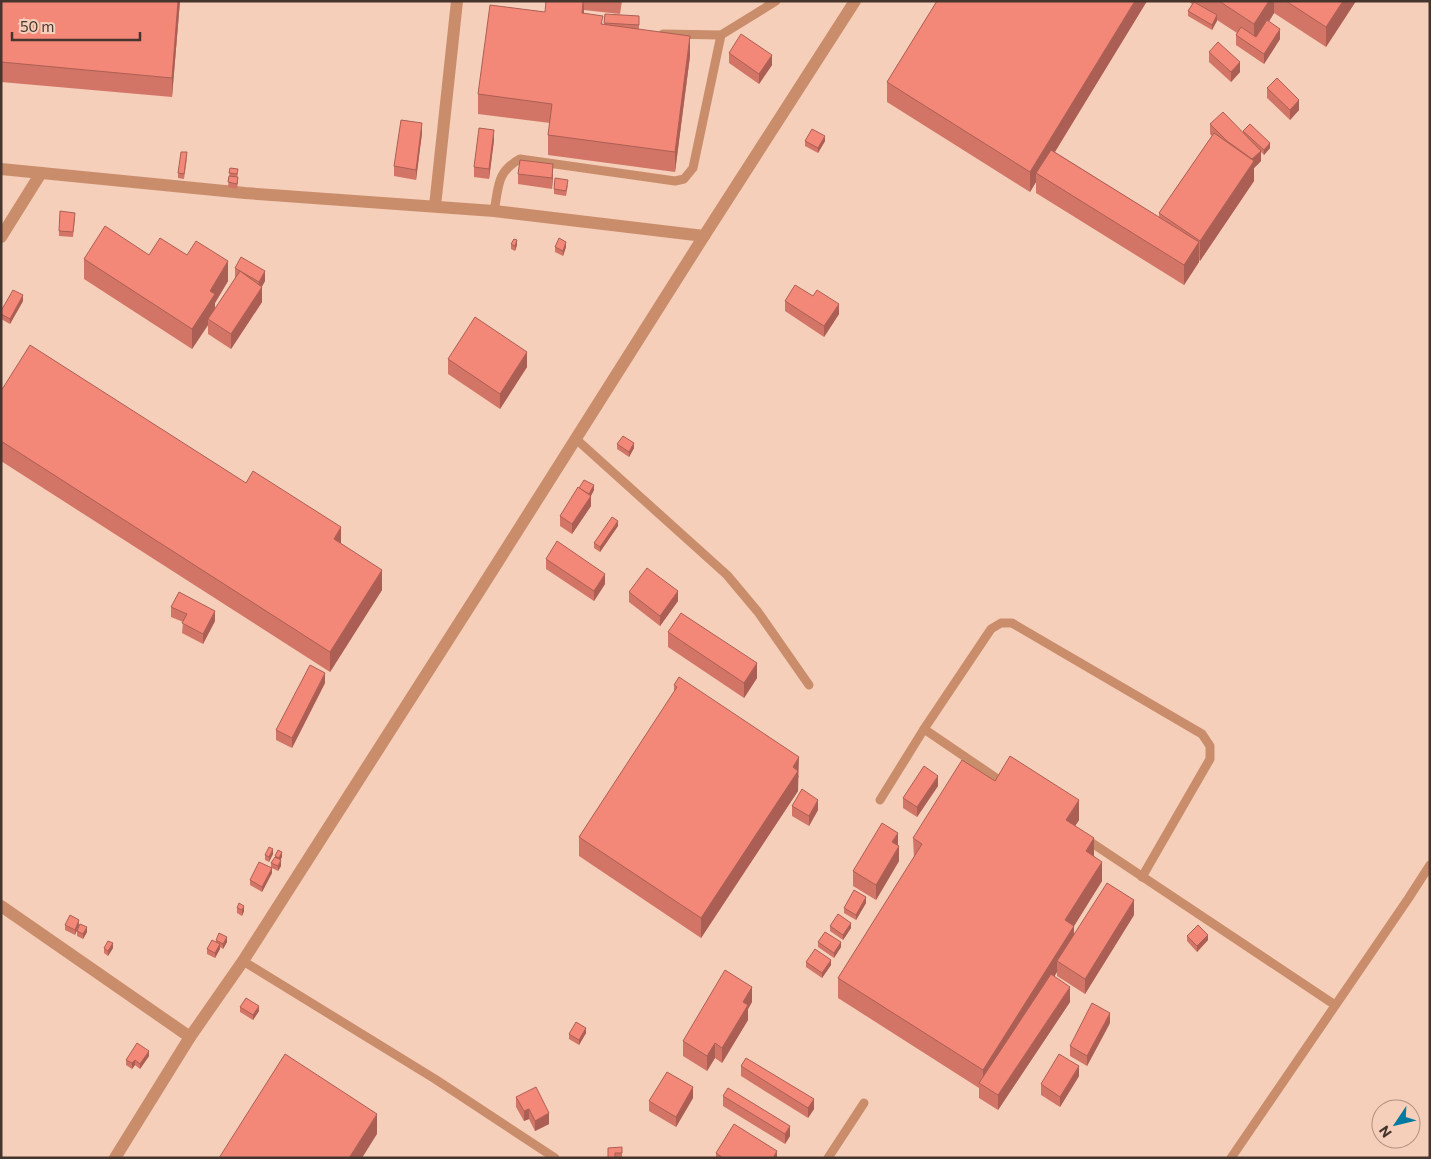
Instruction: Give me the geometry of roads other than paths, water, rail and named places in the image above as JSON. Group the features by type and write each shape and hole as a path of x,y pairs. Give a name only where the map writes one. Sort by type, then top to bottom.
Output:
{"street":[{"path":"434,206 457,1"},
{"path":"115,1158 190,1037 243,961 855,1"},
{"path":"1,169 245,193 494,211 704,236"},
{"path":"1,236 41,173"},
{"path":"1,906 190,1037"}],"lane":[{"path":"652,34 721,35 776,1"},
{"path":"494,211 502,173 520,159 675,180 684,179 693,168 721,35"},
{"path":"576,439 727,574 758,612 808,685"},
{"path":"880,800 924,729 991,630 1001,623 1012,623 1202,734 1210,746 1210,759 1142,877"},
{"path":"924,729 1013,790"},
{"path":"1077,833 1335,1005"},
{"path":"1231,1158 1430,865"},
{"path":"243,961 435,1079 555,1158"},
{"path":"828,1158 864,1103"}]}
